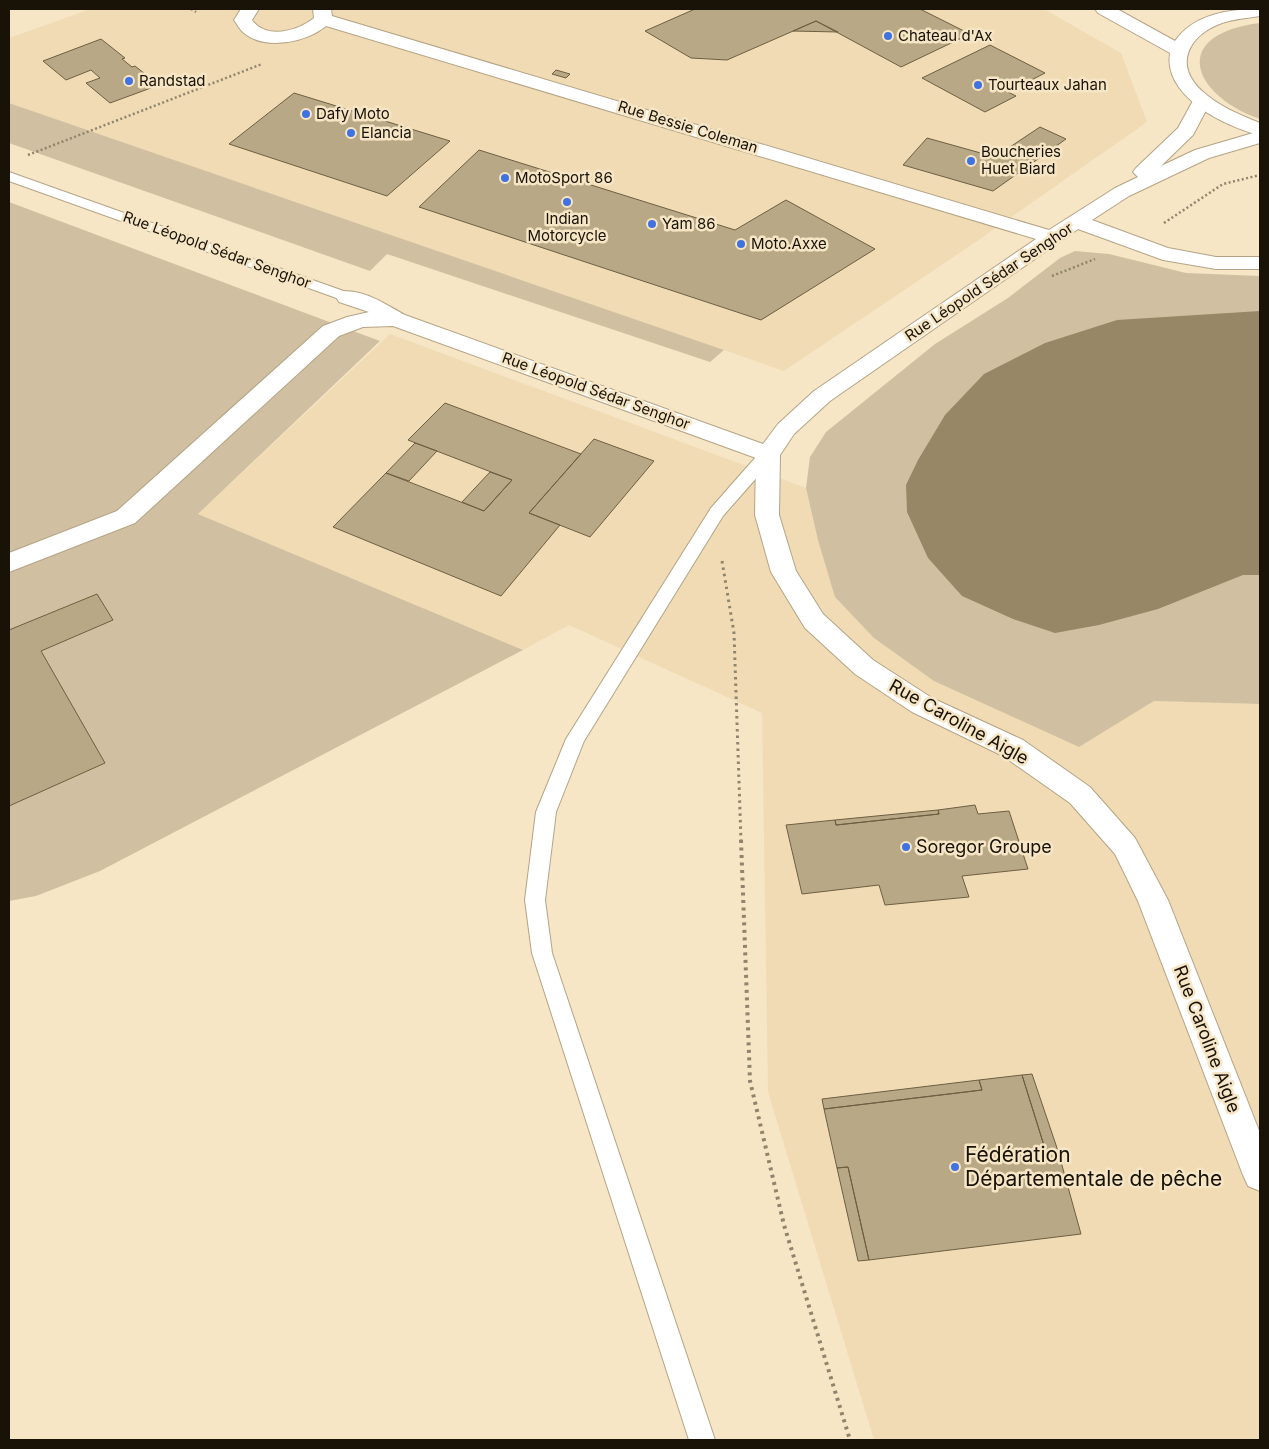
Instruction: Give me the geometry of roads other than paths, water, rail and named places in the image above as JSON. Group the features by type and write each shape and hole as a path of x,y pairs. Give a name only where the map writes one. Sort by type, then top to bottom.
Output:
{"street":[{"name":"Rue Bessie Coleman","path":"250,9 243,20 252,31 273,36 298,34 309,30 322,14 1052,237"},
{"path":"1104,9 1178,50"},
{"path":"1196,10 1225,17"},
{"path":"1260,11 1225,17 1206,24 1188,35 1178,50 1178,67 1184,83 1202,101 1236,121 1260,129"},
{"name":"Rue Léopold Sédar Senghor","path":"1122,192 1186,131 1202,101"},
{"name":"Rue Léopold Sédar Senghor","path":"347,297 374,307 397,320 768,454 786,429 822,396 1052,237 1122,192 1202,154 1260,137"},
{"path":"1077,222 1163,254 1216,263 1260,263"},
{"path":"9,563 126,517 330,331 365,318 382,317 397,320"},
{"name":"Rue Caroline Aigle","path":"768,454 767,515 784,572 814,621 864,667 922,705 1013,748 1080,795 1125,846 1153,900 1260,1175"}],"lane":[{"name":"Rue Léopold Sédar Senghor","path":"9,176 347,297"},
{"path":"702,1440 542,953 535,900 546,812 575,739 717,512 768,454"}],"place":[{"name":"Chateau d'Ax","path":"888,36"},
{"name":"Randstad","path":"129,81"},
{"name":"Tourteaux Jahan","path":"978,85"},
{"name":"Dafy Moto","path":"306,114"},
{"name":"Elancia","path":"351,133"},
{"name":"Boucheries Huet Biard","path":"971,161"},
{"name":"MotoSport 86","path":"505,178"},
{"name":"Indian Motorcycle","path":"567,202"},
{"name":"Yam 86","path":"652,224"},
{"name":"Moto.Axxe","path":"741,244"},
{"name":"Soregor Groupe","path":"906,847"},
{"name":"Fédération Départementale de pêche","path":"955,1167"}]}
